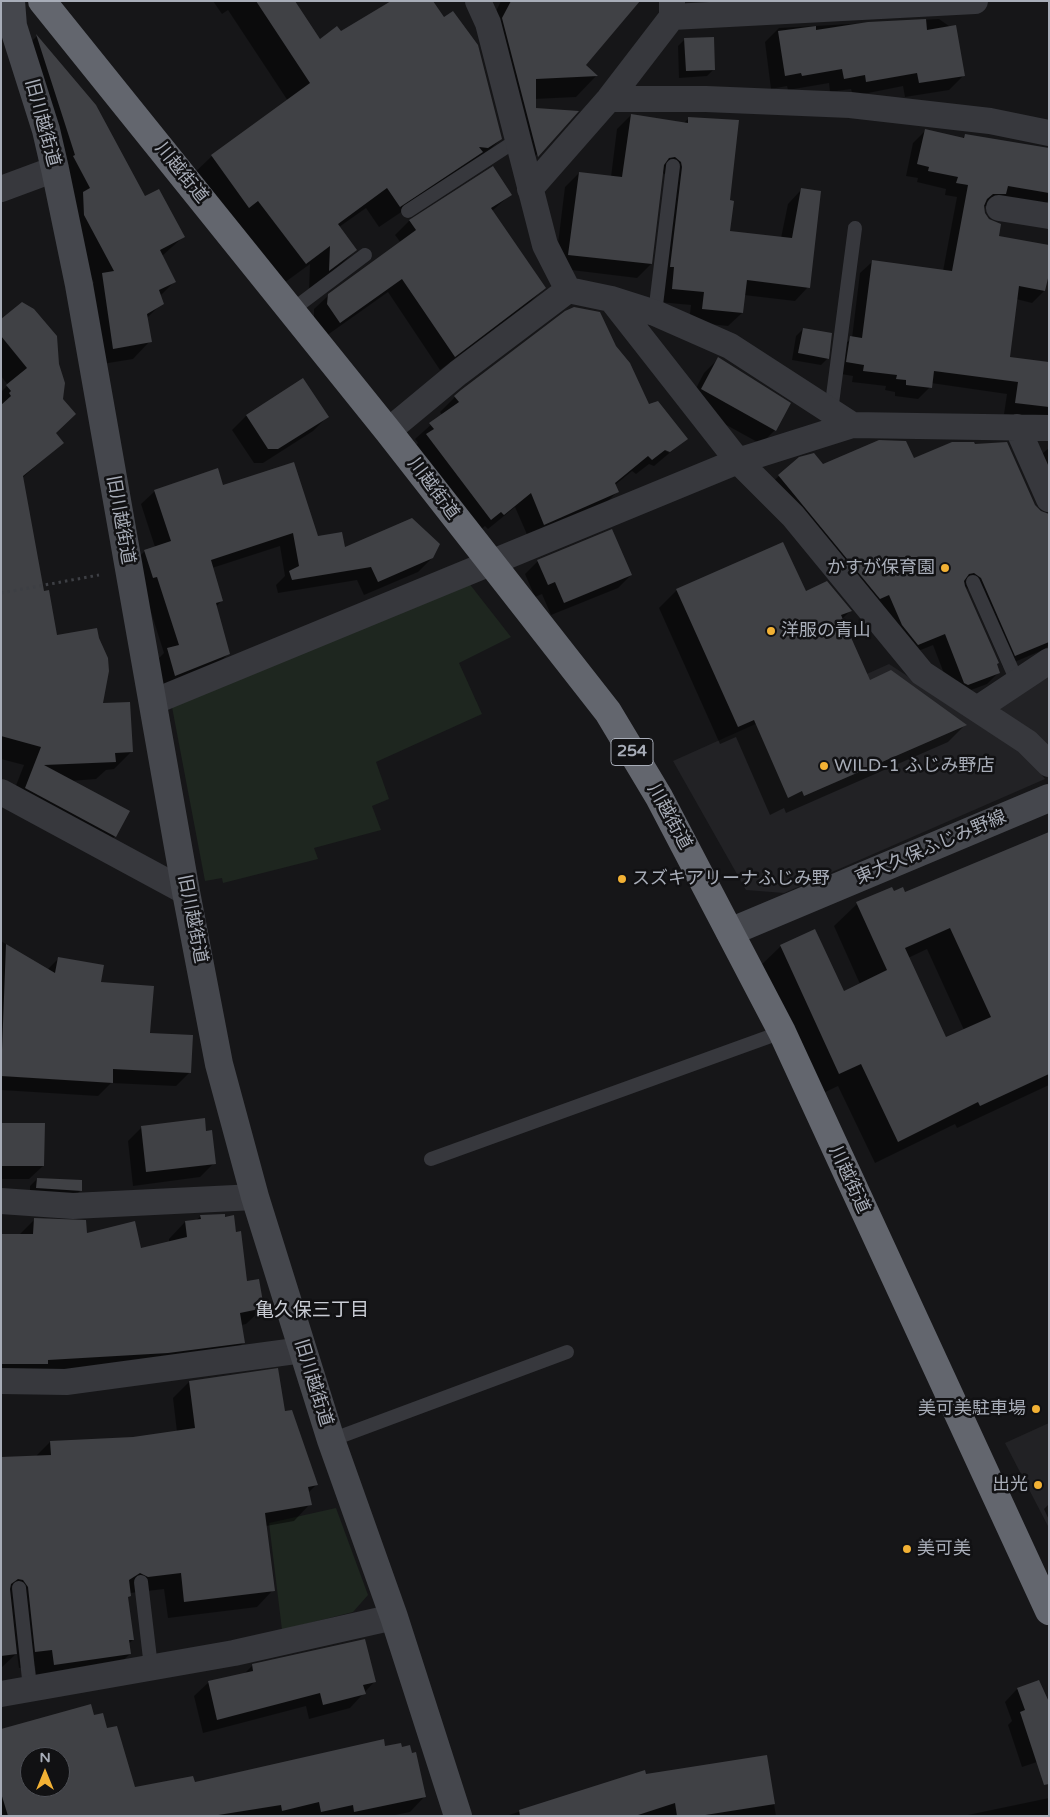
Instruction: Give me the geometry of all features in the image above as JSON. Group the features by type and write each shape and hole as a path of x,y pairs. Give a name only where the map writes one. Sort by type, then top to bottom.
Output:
{"highway":[{"name":"川越街道","path":"42,1 292,310 490,563 559,647 608,712 659,797 782,1032 1049,1611"}],"street":[{"name":"旧川越街道","path":"10,1 13,26 38,102 56,169 186,892 220,1064 255,1197 302,1350 331,1440 394,1617 458,1816"},
{"path":"530,189 609,99 672,9 961,2"},
{"path":"488,9 545,246 568,290"},
{"path":"609,99 706,99 850,105 990,121 1049,133"},
{"path":"1,189 56,169"},
{"path":"999,208 1049,216"},
{"path":"388,431 458,373 568,290 611,299 655,313 730,346 852,425"},
{"path":"611,299 738,461 793,516 922,673 1028,742 1049,764"},
{"path":"153,702 738,461 852,425 1049,428"},
{"path":"1017,427 1049,499"},
{"path":"977,709 1049,661"},
{"path":"1,792 186,892"},
{"name":"東大久保ふじみ野線","path":"730,932 1049,798"},
{"path":"1,1201 73,1206 255,1197"},
{"path":"1,1382 66,1382 302,1350"},
{"path":"1,1694 234,1653 394,1617"}],"lane":[{"path":"408,211 518,140"},
{"path":"655,313 673,166"},
{"path":"830,411 855,228"},
{"path":"292,310 365,255"},
{"path":"973,582 1017,681"},
{"path":"431,1159 782,1032"},
{"path":"331,1440 567,1352"},
{"path":"141,1582 151,1667"},
{"path":"19,1588 30,1688"}],"path":[{"path":"1,593 129,570"}],"shaded area":[{"path":"468,582 511,637 459,663 482,714 376,762 389,799 372,806 381,830 314,848 318,859 223,883 222,878 205,881 172,707"},
{"path":"889,664 1022,751 1045,779 784,893 746,890 673,761"},
{"path":"1049,671 1049,752 998,707"},
{"name":"出光","path":"1049,1423 1049,1528 1005,1443"},
{"path":"336,1508 368,1595 353,1612 282,1630 269,1523"}],"building":[{"path":"256,1 295,1 320,39 337,26 341,31 391,1 433,1 444,17 453,11 478,45 502,139 488,148 479,147 483,152 400,207 387,188 338,224 357,250 329,271 330,246 306,264 258,201 249,208 211,155 310,83"},
{"path":"511,1 640,1 586,65 598,76 536,79 536,108 579,111 538,157 502,18"},
{"path":"926,19 927,30 956,25 965,76 919,83 917,73 866,82 865,75 844,79 842,69 802,76 801,73 785,76 778,31 816,26 816,30 868,22"},
{"path":"36,34 96,105 145,196 159,189 185,237 160,250 176,282 159,290 164,304 147,314 152,342 113,349 102,273 114,271 84,215 83,192 90,188 73,156 75,155"},
{"path":"714,37 715,70 686,71 684,38"},
{"path":"631,114 688,123 688,117 739,120 730,200 734,201 730,231 792,238 801,188 821,191 810,288 747,280 743,313 702,309 704,292 672,289 674,267 670,267 682,167 681,162 675,157 669,158 664,165 652,264 568,255 579,172 622,177"},
{"path":"925,129 964,138 965,134 1049,148 1049,193 1008,186 1006,194 993,194 987,199 984,206 985,213 989,219 1001,224 999,236 1049,245 1049,274 1045,291 1019,286 1010,357 1049,362 1049,407 1015,403 1018,382 934,371 932,388 906,385 906,380 896,379 897,375 863,371 864,365 846,362 850,336 862,338 872,260 952,271 968,185 956,183 958,177 928,171 929,167 917,164"},
{"path":"493,166 512,195 491,208 546,288 455,357 402,279 340,323 327,304 328,294 416,230 409,220"},
{"path":"22,302 34,309 57,336 59,364 65,383 63,399 76,414 56,433 64,443 23,476 44,591 49,590 57,635 97,628 99,638 108,658 109,671 103,703 130,702 133,752 115,753 116,762 44,765 130,811 116,837 25,788 41,747 1,736 1,405 11,396 9,393 11,391 6,385 27,368 1,336 1,319"},
{"path":"574,307 600,312 616,346 630,363 649,404 658,401 688,439 670,452 665,450 652,460 648,456 615,483 619,492 544,525 531,493 504,515 501,512 491,520 426,434 434,429 429,423 459,402 454,396 461,390 565,311"},
{"path":"803,328 832,333 829,359 798,353"},
{"path":"718,357 791,403 776,431 701,389"},
{"path":"303,378 329,417 278,449 268,449 246,415"},
{"path":"879,440 906,441 914,458 952,442 974,442 975,444 1007,442 1035,505 1041,511 1049,514 1049,642 1015,656 981,578 974,573 969,574 964,581 965,586 999,663 997,664 1000,673 968,685 964,683 945,634 918,645 902,625 889,595 880,599 778,475 799,457 814,453 823,464"},
{"path":"294,462 318,536 342,532 345,547 412,518 440,544 433,558 378,582 371,567 292,580 289,571 299,566 293,533 211,560 223,601 216,603 230,654 175,676 167,648 179,645 157,577 153,578 144,550 171,541 154,490 218,468 223,485"},
{"path":"612,529 632,575 564,603 555,582 548,585 537,560"},
{"path":"783,542 806,591 827,581 852,611 841,615 870,680 891,670 967,725 804,796 802,791 788,798 754,720 738,727 676,589"},
{"path":"1049,832 1049,1074 980,1106 978,1102 898,1142 861,1064 839,1074 780,945 815,929 844,991 887,970 856,902 892,887 894,891 903,887 905,892","holes":["950,928 991,1017 946,1037 905,948"]},
{"path":"6,944 55,973 58,957 104,965 101,982 154,986 150,1033 193,1035 191,1073 113,1069 113,1083 1,1076"},
{"path":"205,1118 206,1131 212,1130 216,1164 146,1172 141,1126"},
{"path":"1,1123 45,1123 44,1166 1,1166"},
{"path":"37,1178 82,1180 82,1191 36,1188"},
{"path":"225,1214 225,1217 234,1215 236,1232 241,1231 247,1281 259,1279 264,1308 240,1313 245,1343 168,1353 48,1360 48,1364 1,1364 1,1234 33,1234 34,1218 86,1220 87,1233 135,1221 141,1248 187,1237 185,1221 201,1219 200,1215"},
{"path":"278,1368 285,1411 292,1410 318,1485 308,1487 312,1505 265,1513 275,1591 184,1602 181,1573 148,1577 140,1573 129,1580 131,1596 128,1597 134,1640 129,1640 131,1654 54,1665 52,1650 35,1652 28,1587 23,1580 18,1579 11,1584 10,1589 17,1654 1,1656 1,1457 51,1455 50,1441 133,1437 195,1428 189,1381"},
{"path":"365,1639 376,1682 363,1685 366,1694 323,1705 320,1693 217,1720 208,1681 253,1671 252,1664"},
{"path":"1039,1680 1049,1702 1049,1784 1044,1785 1020,1712 1025,1710 1017,1688"},
{"path":"91,1704 94,1715 103,1713 107,1728 117,1726 135,1787 193,1776 195,1782 384,1739 385,1746 401,1743 402,1747 410,1745 412,1753 416,1752 426,1797 354,1812 353,1805 321,1812 319,1802 282,1811 281,1805 212,1816 8,1816 1,1793 1,1729"},
{"path":"767,1755 775,1804 699,1816 677,1816 675,1803 635,1816 520,1816 519,1810 645,1770 646,1774"}],"place":[{"name":"かすが保育園","path":"945,568"},
{"name":"洋服の青山","path":"771,631"},
{"name":"WILD-1 ふじみ野店","path":"824,766"},
{"name":"スズキアリーナふじみ野","path":"622,879"},
{"name":"美可美駐車場","path":"1036,1409"},
{"name":"出光","path":"1038,1485"},
{"name":"美可美","path":"907,1549"}],"district":[{"name":"亀久保三丁目","path":"312,1311"}]}
